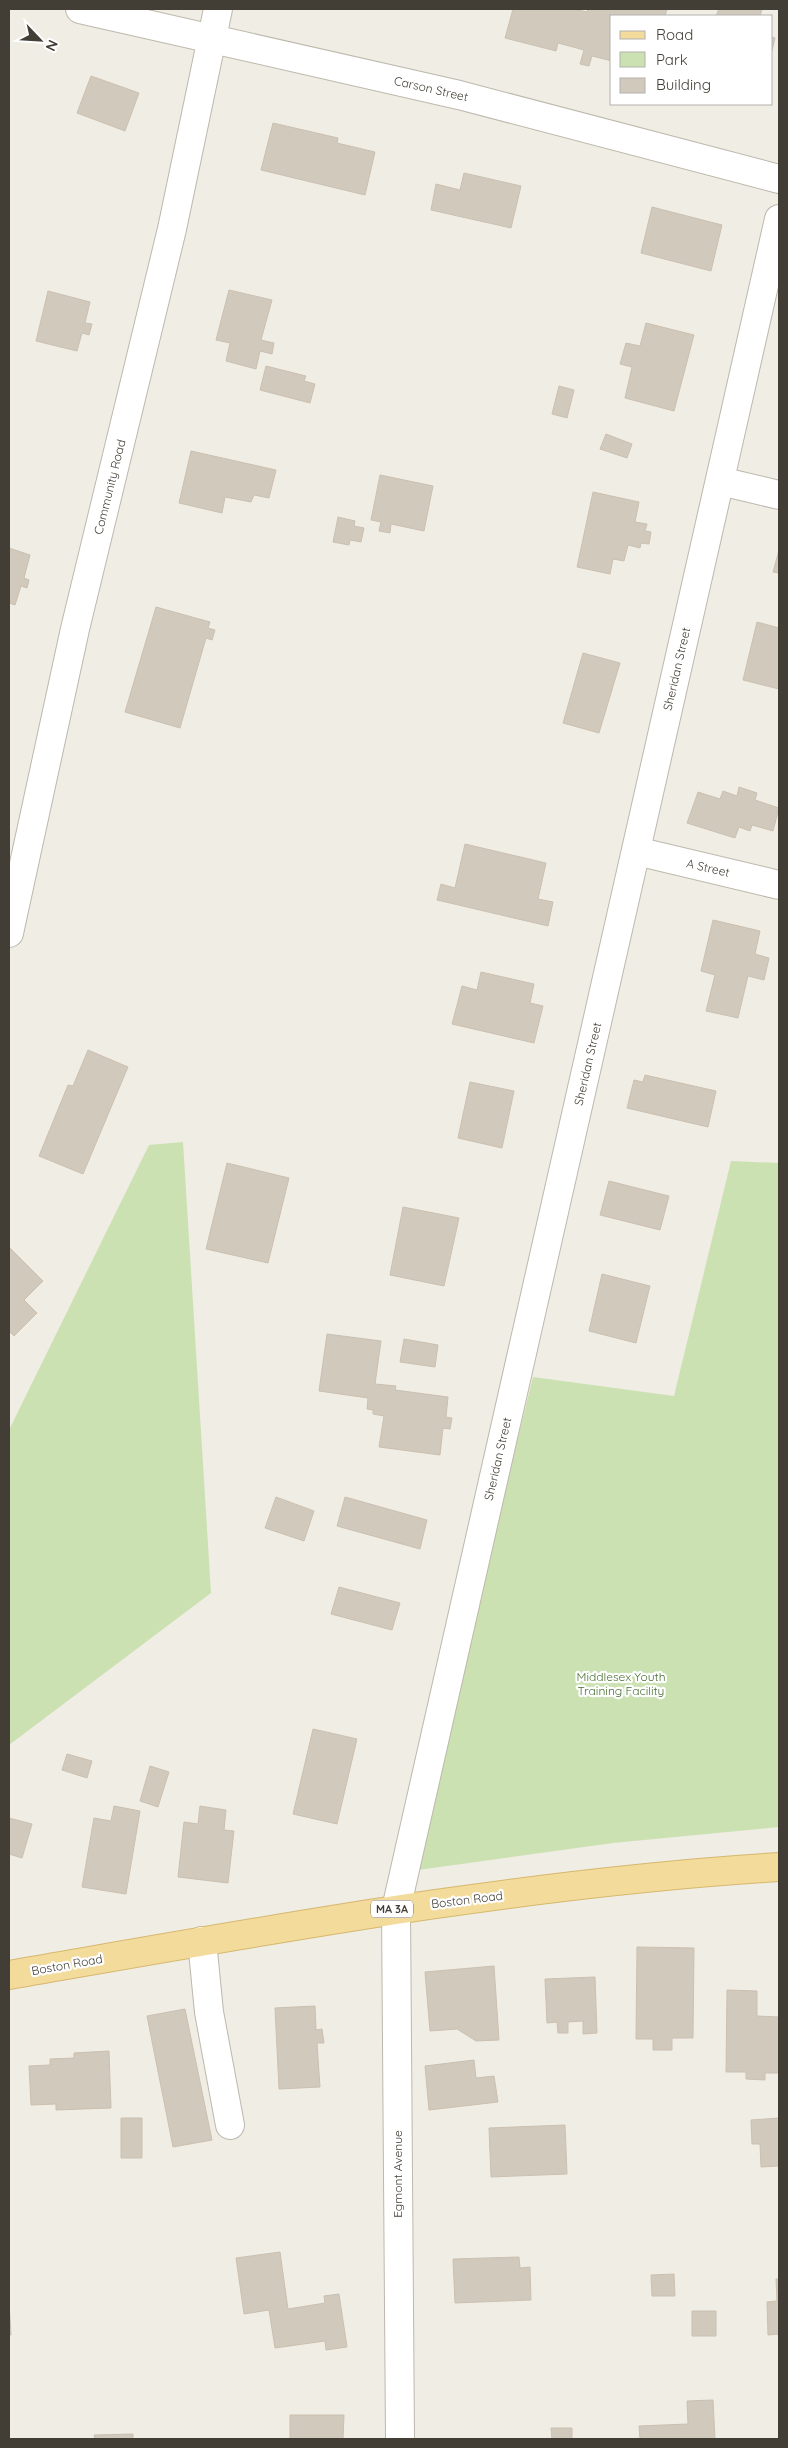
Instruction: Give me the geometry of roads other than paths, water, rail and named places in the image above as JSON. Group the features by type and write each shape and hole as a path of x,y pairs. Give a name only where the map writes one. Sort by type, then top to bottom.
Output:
{"main road":[{"name":"Boston Road","path":"9,1975 396,1909 629,1879 779,1867"}],"street":[{"name":"Carson Street","path":"80,9 458,95 779,179"},
{"name":"Community Road","path":"9,933 75,629 172,229 218,9"},
{"name":"Sheridan Street","path":"396,1909 779,220"},
{"path":"720,481 779,495"},
{"name":"A Street","path":"636,851 779,885"},
{"name":"Egmont Avenue","path":"396,1909 400,2439"},
{"path":"202,1941 209,2012 230,2125"}],"park label":[{"name":"Middlesex Youth Training Facility","path":"621,1684"}]}
